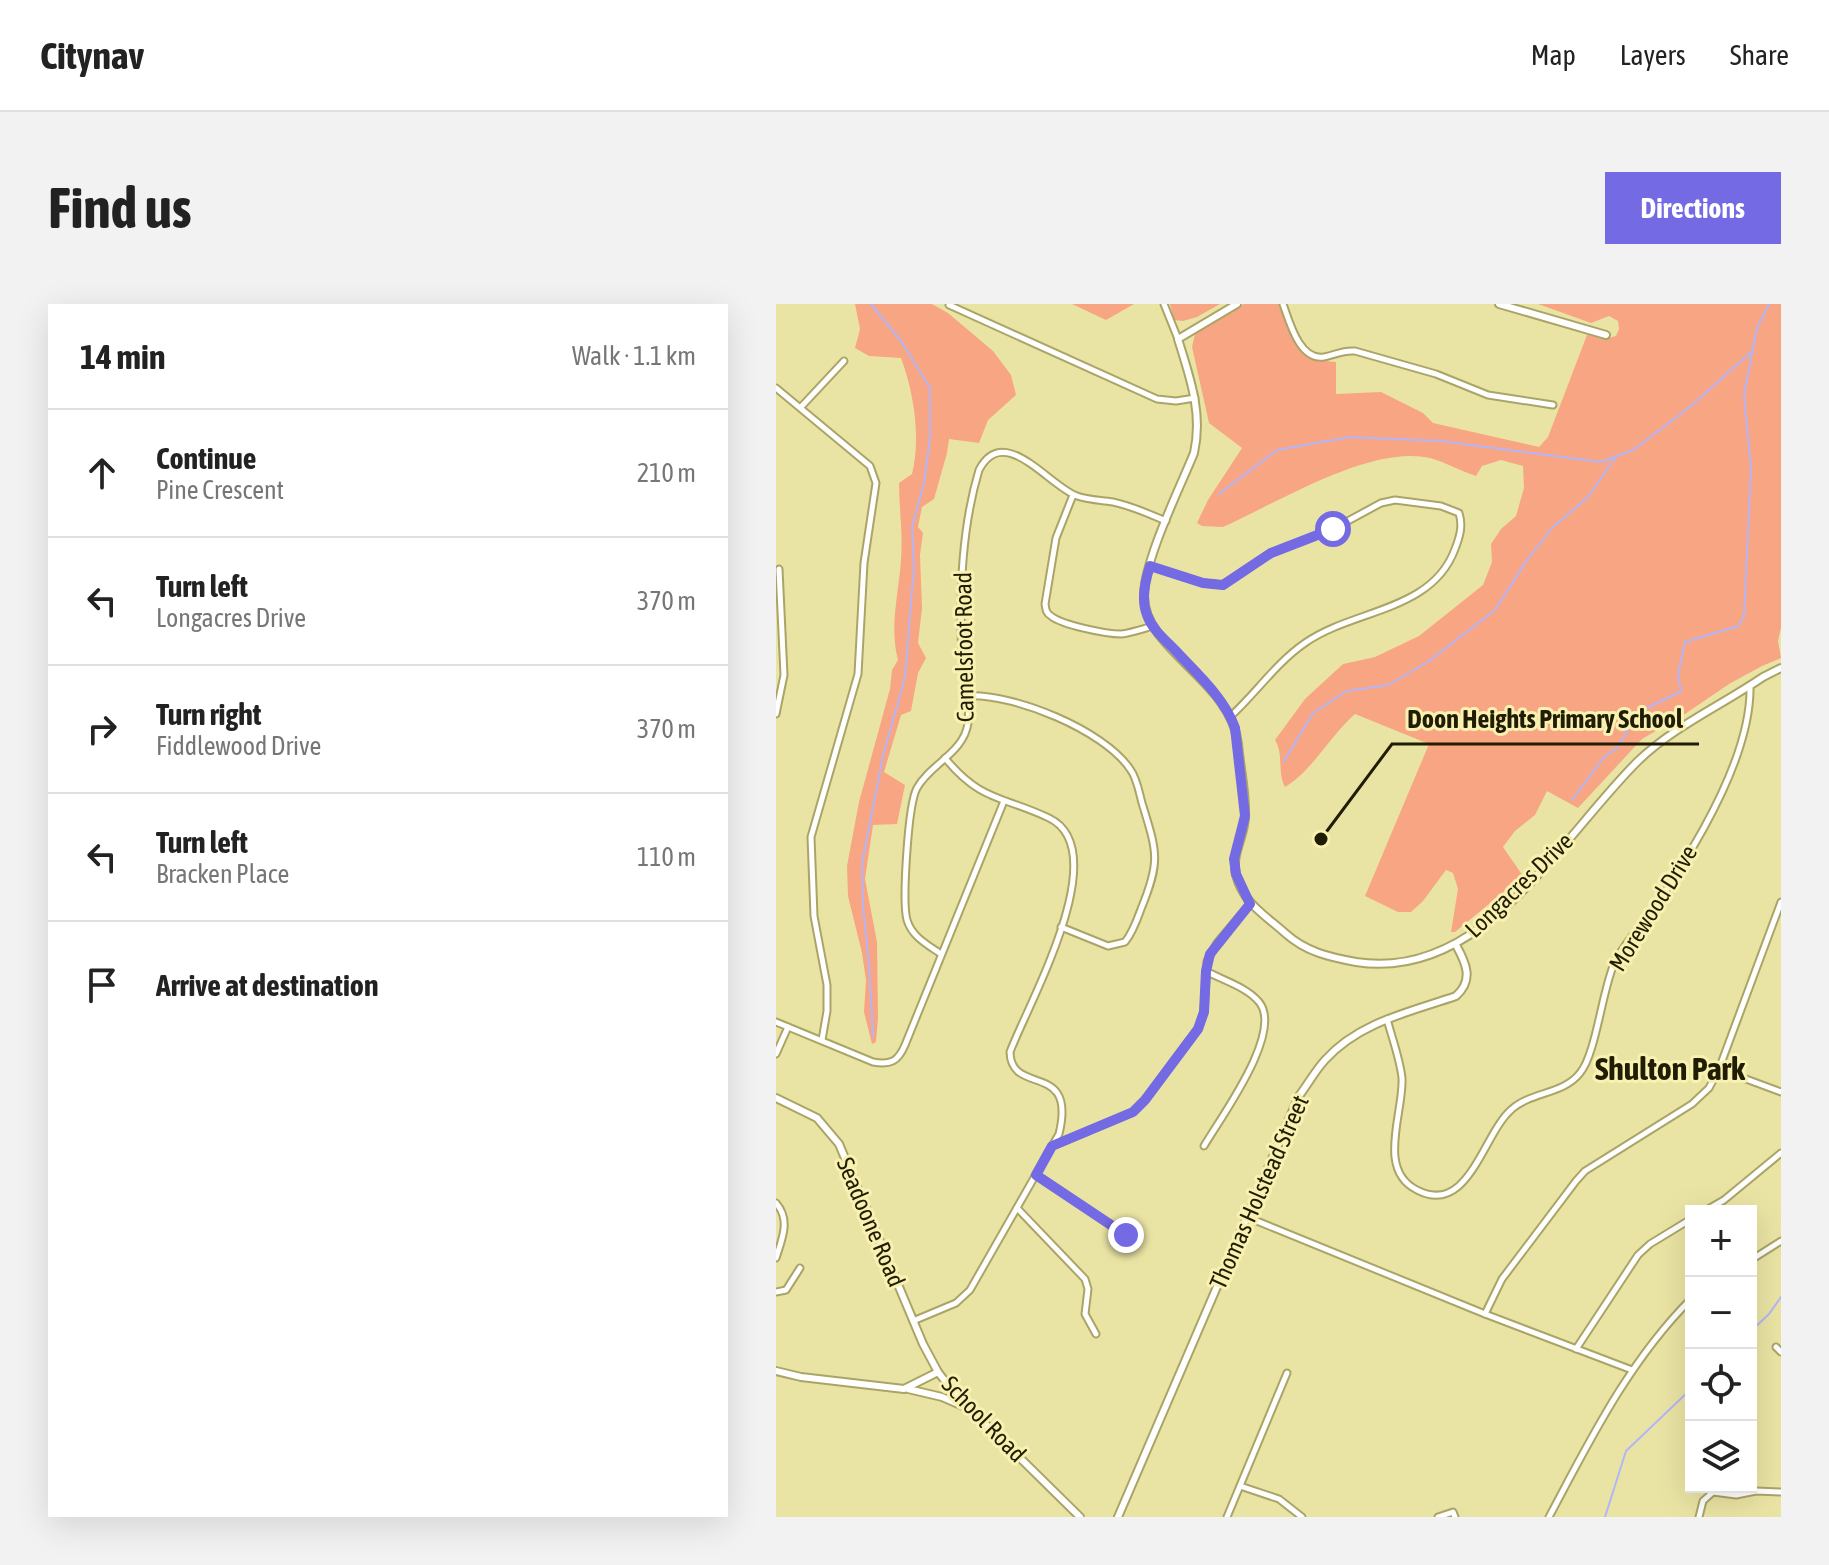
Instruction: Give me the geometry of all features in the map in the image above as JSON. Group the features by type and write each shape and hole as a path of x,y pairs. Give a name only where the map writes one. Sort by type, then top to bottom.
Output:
{"street":[{"path":"1073,495 1056,538 1045,604 1047,611 1051,617 1111,634 1153,626 1147,615 1144,594 1150,566 1199,433 1195,398 1164,304"},
{"path":"1178,339 1237,304"},
{"path":"1283,304 1299,342 1314,356 1323,357 1343,350 1355,351 1436,374 1488,395 1553,405"},
{"path":"1499,304 1606,335"},
{"path":"949,305 1157,399 1176,401 1195,398"},
{"path":"801,407 844,361"},
{"path":"776,388 870,466 876,483 864,563 858,674 811,837 814,916 827,985 822,1040"},
{"name":"Camelsfoot Road","path":"941,954 912,930 906,907 908,825 918,785 962,741 967,731 960,579 975,483 983,462 1000,452 1011,453 1073,495 1128,506 1166,521"},
{"path":"1150,566 1203,583 1223,585 1271,553 1333,529 1381,503 1395,500 1441,506 1459,513 1462,522 1459,537 1446,569 1437,579 1414,595 1373,615 1323,632 1304,643 1285,658 1231,716"},
{"path":"776,714 784,675 779,569"},
{"name":"Longacres Drive","path":"1153,626 1231,716 1237,739 1245,816 1234,859 1236,874 1250,904 1309,951 1369,964 1403,962 1456,945 1523,888 1638,762 1661,743 1781,668"},
{"name":"Morewood Drive","path":"1387,1019 1402,1080 1395,1149 1400,1174 1415,1190 1428,1194 1452,1190 1464,1184 1497,1126 1513,1108 1574,1080 1585,1066 1614,964 1696,841 1730,773 1747,719 1750,685"},
{"path":"967,696 1006,699 1078,726 1124,762 1133,773 1157,860 1133,930 1125,942 1108,946 1061,927"},
{"path":"913,1321 963,1298 1059,1134 1063,1105 1057,1090 1018,1073 1010,1060 1075,882 1069,837 1062,826 1049,818 973,788 945,758"},
{"path":"776,1022 873,1062 890,1063 901,1055 1004,801"},
{"path":"1485,1314 1502,1279 1585,1171 1692,1104 1709,1088 1719,1069 1781,902"},
{"path":"1052,1146 1139,1107 1198,1029 1204,1012 1210,954 1250,904"},
{"name":"Thomas Holstead Street","path":"1118,1517 1291,1112 1326,1059 1352,1036 1387,1019 1456,996 1463,989 1467,973 1456,945"},
{"path":"1204,1146 1259,1050 1266,1024 1261,1003 1206,971"},
{"path":"776,1054 788,1027"},
{"path":"1719,1069 1781,1092"},
{"name":"Seadoone Road","path":"776,1098 817,1118 839,1144 913,1321 938,1372"},
{"path":"1715,1205 1781,1153"},
{"path":"1036,1175 1126,1235"},
{"path":"776,1203 783,1211 785,1220 776,1258"},
{"path":"1017,1208 1085,1279 1088,1289 1084,1310 1096,1334"},
{"path":"1246,1217 1632,1370"},
{"path":"1576,1349 1638,1255 1685,1223"},
{"path":"1757,1256 1781,1241"},
{"path":"776,1292 786,1290 800,1268"},
{"path":"1549,1517 1612,1400 1632,1370 1685,1306"},
{"name":"School Road","path":"777,1374 904,1389 938,1372 972,1411 1080,1517"},
{"path":"1227,1517 1287,1373"},
{"path":"904,1389 942,1397 972,1411"},
{"path":"1240,1486 1279,1499 1302,1517"},
{"path":"1699,1517 1703,1501 1713,1492 1736,1495 1756,1491 1781,1492"},
{"path":"1438,1517 1449,1512 1453,1512 1455,1517"}],"shaded area":[{"path":"855,304 932,304 948,313 993,351 1011,375 1016,395 988,420 979,443 949,439 934,499 922,507 918,527 923,533 920,555 922,608 918,643 926,658 918,673 911,711 901,715 884,772 905,785 897,824 873,825 865,879 877,942 878,1018 876,1042 872,1044 864,1012 866,980 848,896 847,866 859,802 890,689 892,670 898,660 894,635 901,549 899,483 912,474 916,431 913,401 901,358 869,356 855,348 860,329"},
{"path":"1072,304 1134,304 1106,320"},
{"path":"1170,304 1220,304 1183,321 1174,320"},
{"path":"1244,304 1279,304 1297,344 1312,356 1336,362 1336,394 1381,392 1423,413 1433,423 1539,447 1548,437 1587,335 1609,338 1616,336 1619,329 1618,321 1609,316 1591,323 1538,304 1781,304 1781,628 1778,641 1781,658 1729,684 1642,739 1578,808 1547,791 1535,815 1515,831 1503,847 1523,876 1455,932 1451,932 1458,889 1453,873 1446,870 1411,912 1398,912 1365,896 1429,744 1355,714 1304,772 1285,787 1275,740 1305,699 1343,664 1375,657 1419,636 1483,585 1492,562 1491,544 1501,529 1516,516 1524,488 1523,466 1501,460 1482,466 1476,476 1430,458 1406,456 1380,460 1325,478 1223,527 1202,526 1197,523 1208,500 1242,448 1209,423 1192,347 1195,334"}],"waterway":[{"path":"871,304 901,341 930,388 930,438 924,483 912,527 914,565 905,677 883,756 862,863 873,1037"},
{"path":"1572,800 1604,757 1617,748 1645,709 1681,691 1678,675 1685,642 1738,626 1744,616 1751,469 1744,395 1757,328 1769,304"},
{"path":"1219,494 1277,450 1350,437 1441,441 1601,462 1633,450 1690,407 1751,352"},
{"path":"1284,761 1313,713 1347,691 1388,685 1429,661 1495,610 1527,560 1553,527 1588,497 1615,458"},
{"path":"1757,1325 1781,1297"},
{"path":"1605,1517 1626,1451 1685,1395"}],"place":[{"name":"Doon Heights Primary School","path":"1321,839"}],"district":[{"name":"Shulton Park","path":"1670,1068"}],"route":[{"path":"1126,1235 1036,1175 1052,1146 1133,1112 1145,1100 1198,1029 1204,1012 1207,961 1217,943 1250,904 1236,874 1234,859 1245,816 1235,728 1231,716 1207,685 1153,626 1145,607 1146,577 1150,566 1203,583 1223,585 1271,553 1333,529"}]}
